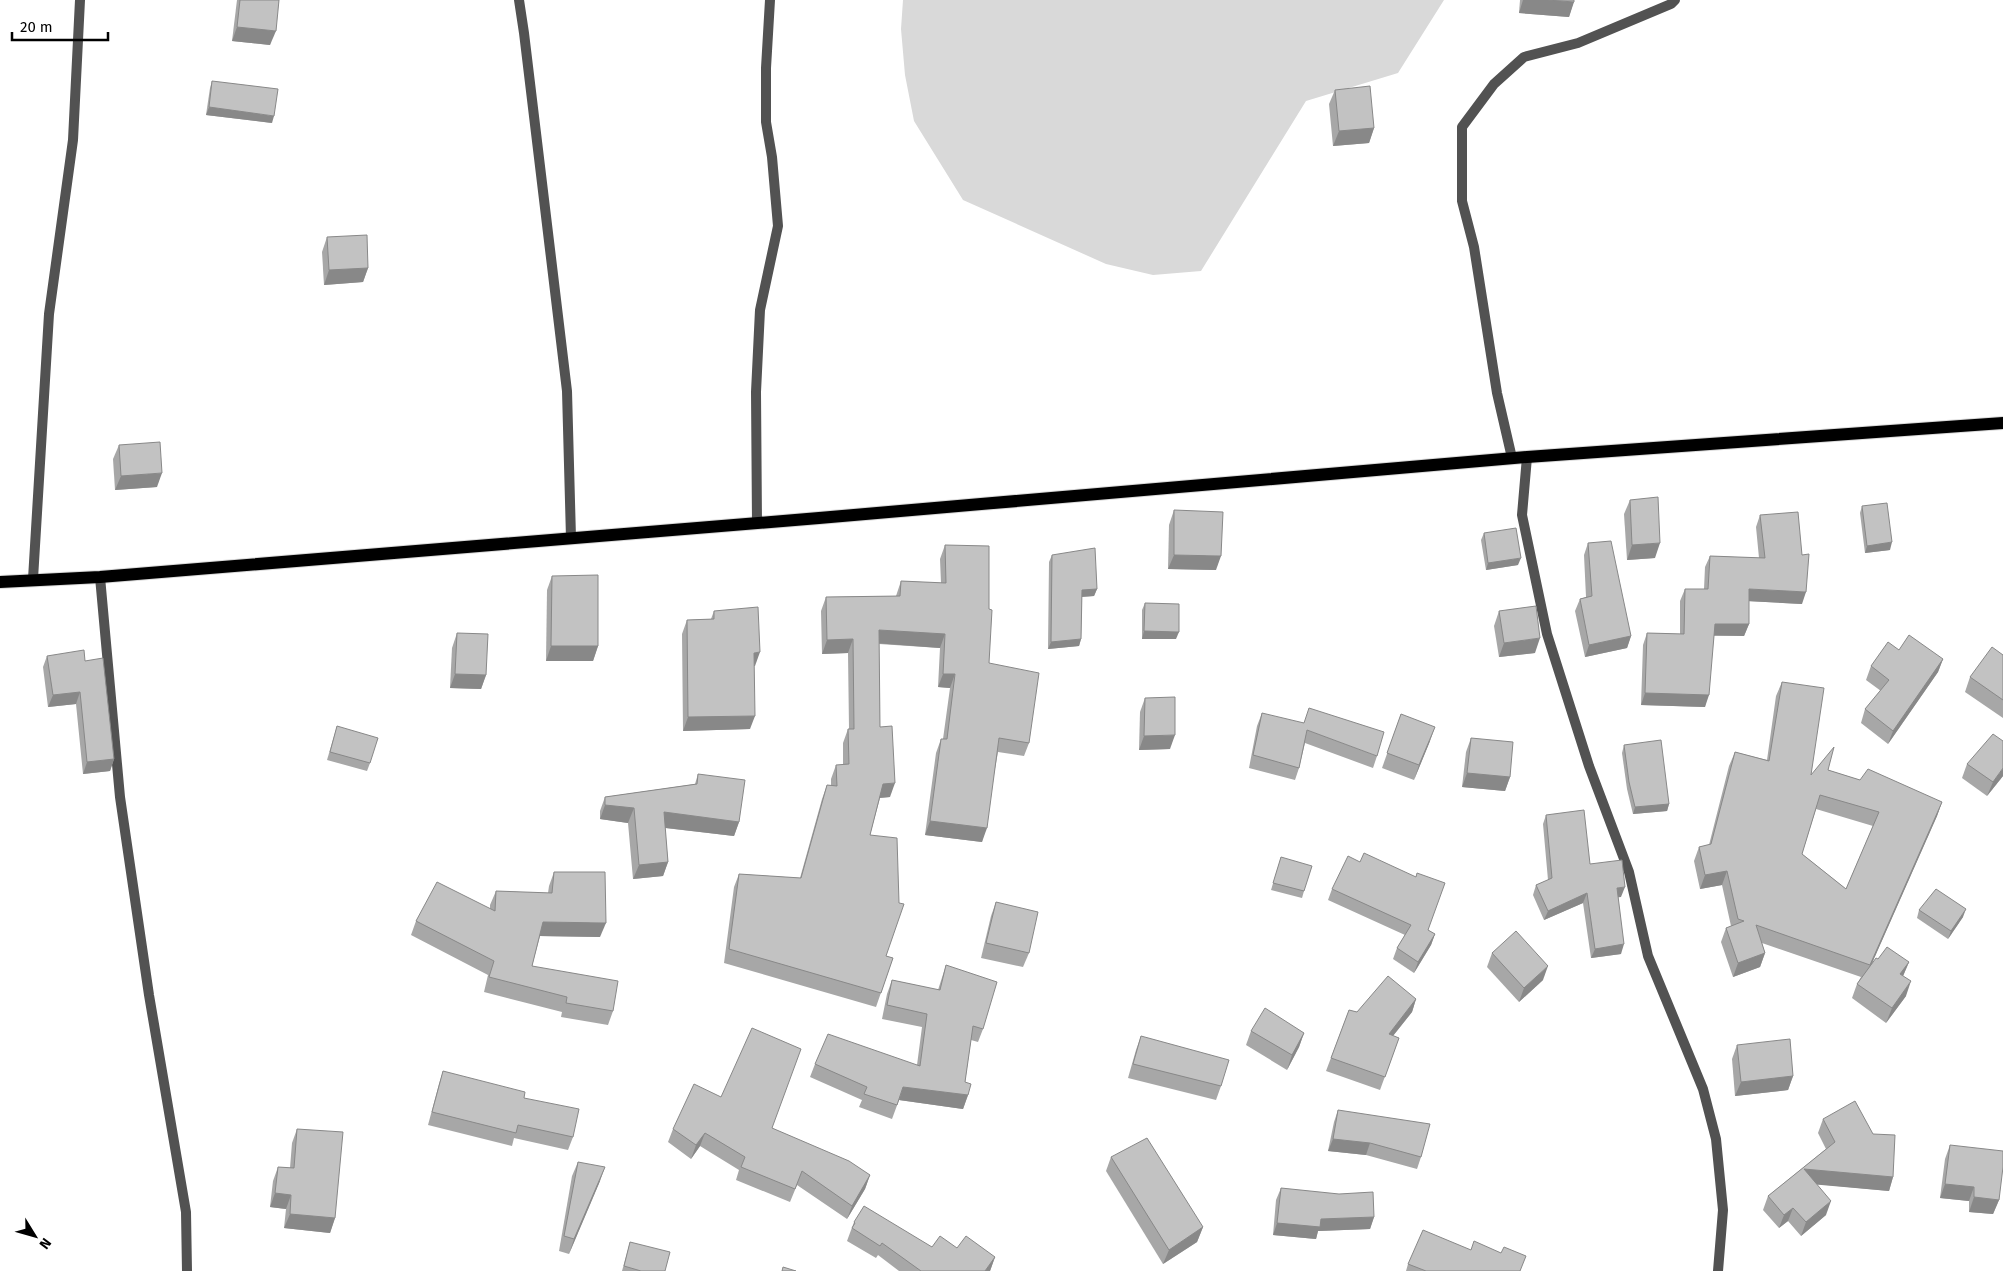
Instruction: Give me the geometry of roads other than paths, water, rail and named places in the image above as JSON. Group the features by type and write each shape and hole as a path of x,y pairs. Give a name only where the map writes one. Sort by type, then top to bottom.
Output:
{"main road":[{"path":"0,582 100,576 757,523 1512,458 2003,424"}],"street":[{"path":"33,579 49,314 72,140 80,0"},
{"path":"519,0 567,391 571,538"},
{"path":"757,523 756,392 760,310 778,226 772,157 766,122 766,68 770,0"},
{"path":"1512,458 1497,393 1474,247 1462,201 1462,127 1494,84 1524,57 1578,43 1671,4 1675,0"},
{"path":"1526,457 1522,515 1547,634 1589,766 1629,872 1648,956 1703,1089 1716,1139 1722,1210 1718,1271"},
{"path":"100,576 120,797 151,1004 186,1212 187,1271"}]}
